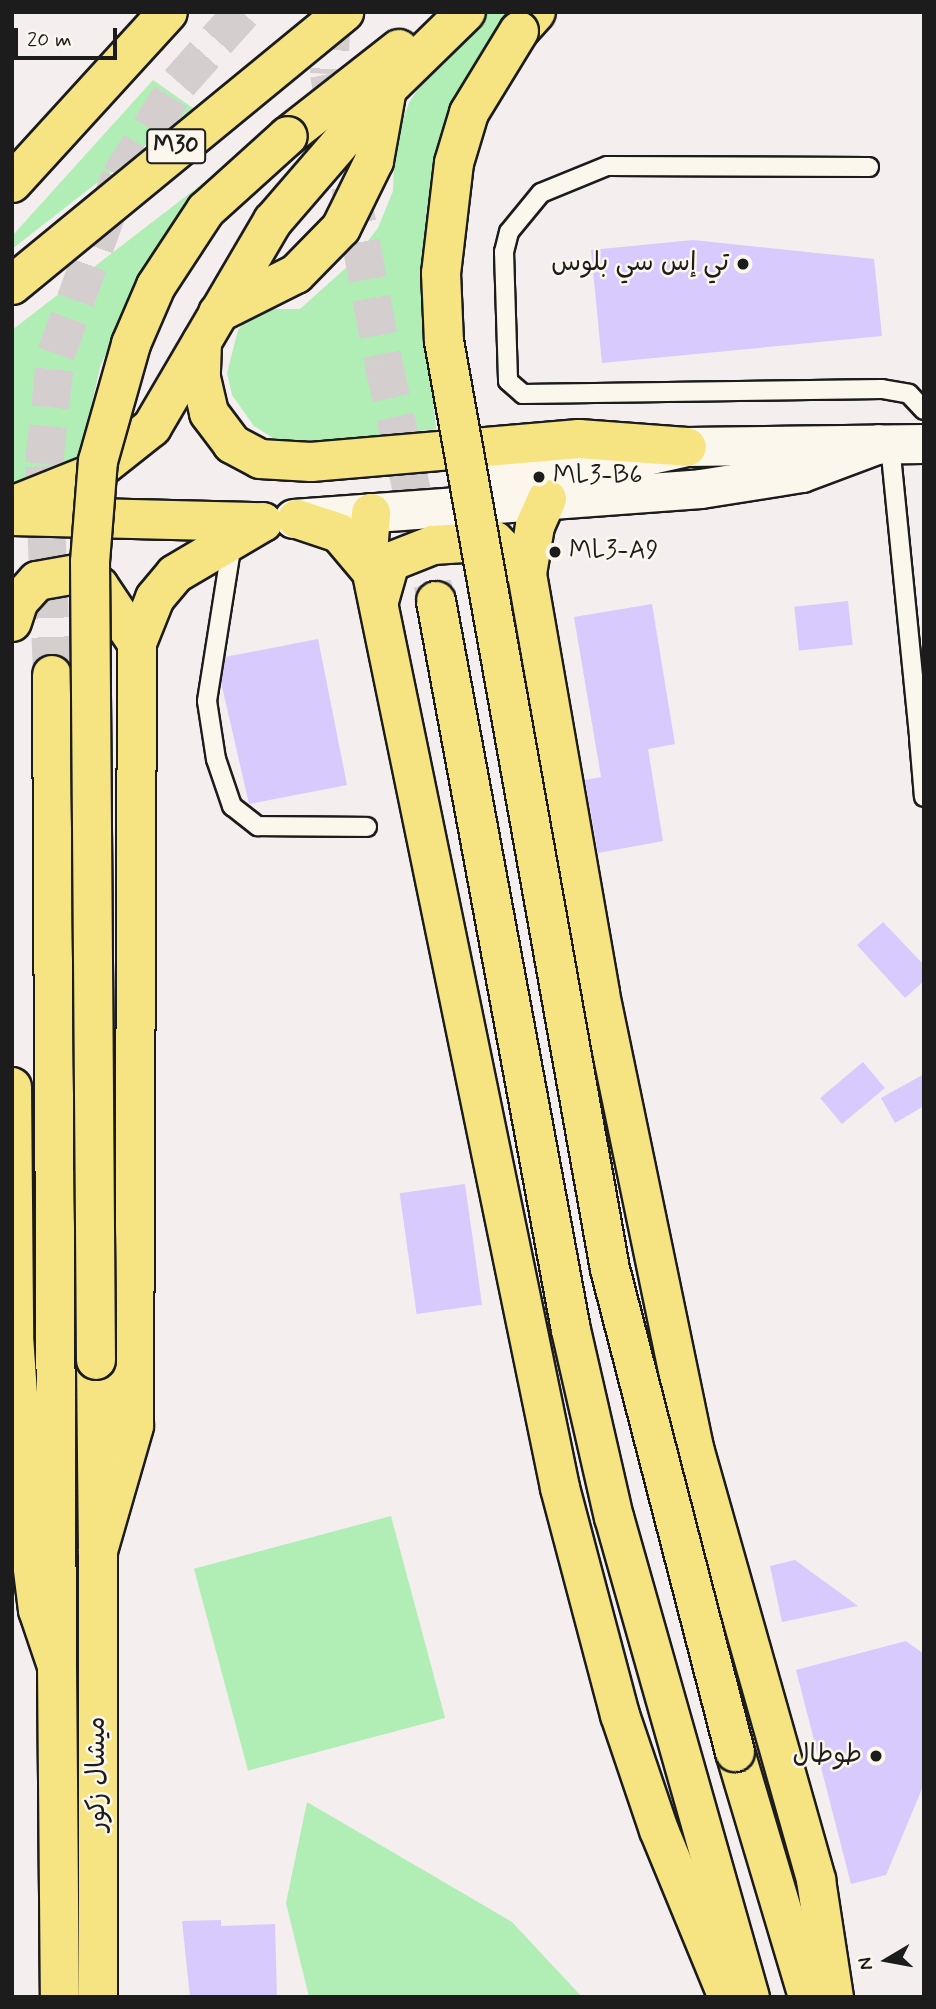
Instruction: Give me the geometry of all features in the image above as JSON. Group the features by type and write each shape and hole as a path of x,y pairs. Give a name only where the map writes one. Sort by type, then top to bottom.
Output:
{"main road":[{"path":"12,183 167,12"},
{"name":"M30","path":"12,285 344,12"},
{"name":"ميشال زكور","path":"97,1997 98,1551 90,562 98,461 131,344 156,286 206,210 288,136 446,12"},
{"path":"12,506 72,484 128,450 163,414 273,221 387,89 466,12"},
{"path":"527,21 469,113 454,163 441,273 444,341 610,1269 735,1752 808,1997"},
{"path":"387,89 374,161 341,228 296,274 210,328 201,378 209,413 232,444 260,459 311,462 579,439 687,447 898,444"},
{"path":"98,1551 134,1426 137,643 155,598 175,574 264,527 371,513 769,480 898,444"},
{"path":"687,447 620,462 392,486 378,496 371,513 368,545 510,1264 560,1488 620,1715 659,1830 728,1997"},
{"path":"547,499 535,526 527,574 597,980 694,1448 816,1880 834,1997"},
{"path":"12,516 339,533 376,587"},
{"path":"376,587 390,562 433,545 495,541 527,574"},
{"path":"12,622 19,601 37,582 76,574 99,586 137,643"},
{"path":"436,601 571,1330 614,1517 750,1997"},
{"name":"ميشال زكور","path":"52,675 60,1997"},
{"path":"12,1087 13,1336 27,1522 37,1610 57,1667"}],"lane":[{"path":"869,167 607,166 541,193 509,232 504,252 508,381 523,394 882,389 909,394 924,410"},
{"path":"898,444 922,738 924,797"},
{"path":"264,527 207,701 216,759 232,806 258,826 367,827"}],"green space":[{"path":"488,12 506,12 452,107 427,206 421,281 436,429 292,444 273,438 254,426 232,395 227,373 238,330 254,309 300,309 348,266 378,228 393,191 395,140 409,103 431,69"},
{"path":"153,80 193,108 12,249 12,236"},
{"path":"233,160 179,220 139,276 100,367 79,462 12,496 12,330"},
{"path":"391,1516 445,1718 248,1771 194,1569"},
{"path":"307,1802 512,1922 582,1997 309,1997 286,1903"}],"building":[{"path":"693,240 874,259 882,336 602,363 591,250"},
{"path":"848,601 853,645 799,650 794,607"},
{"path":"652,604 675,744 648,749 663,841 598,853 585,780 601,777 574,617"},
{"path":"318,639 347,785 249,804 221,682 225,657"},
{"path":"883,922 924,965 924,981 905,998 857,945"},
{"path":"863,1062 885,1088 842,1124 820,1098"},
{"path":"924,1074 924,1106 895,1123 881,1098"},
{"path":"465,1184 482,1305 417,1314 400,1193"},
{"path":"795,1560 858,1606 782,1622 770,1566"},
{"path":"906,1641 924,1654 924,1784 886,1875 851,1884 796,1670"},
{"path":"221,1920 221,1926 275,1924 277,1997 190,1997 182,1921"}],"tunnel":[{"path":"52,675 44,464 56,354 120,177 179,83 242,12"},
{"path":"332,12 329,74 383,361 436,601"}],"place":[{"name":"تي إس سي بلوس","path":"743,264"},
{"name":"ML3-B6","path":"539,477"},
{"name":"ML3-A9","path":"555,552"},
{"name":"طوطال","path":"876,1756"}]}
